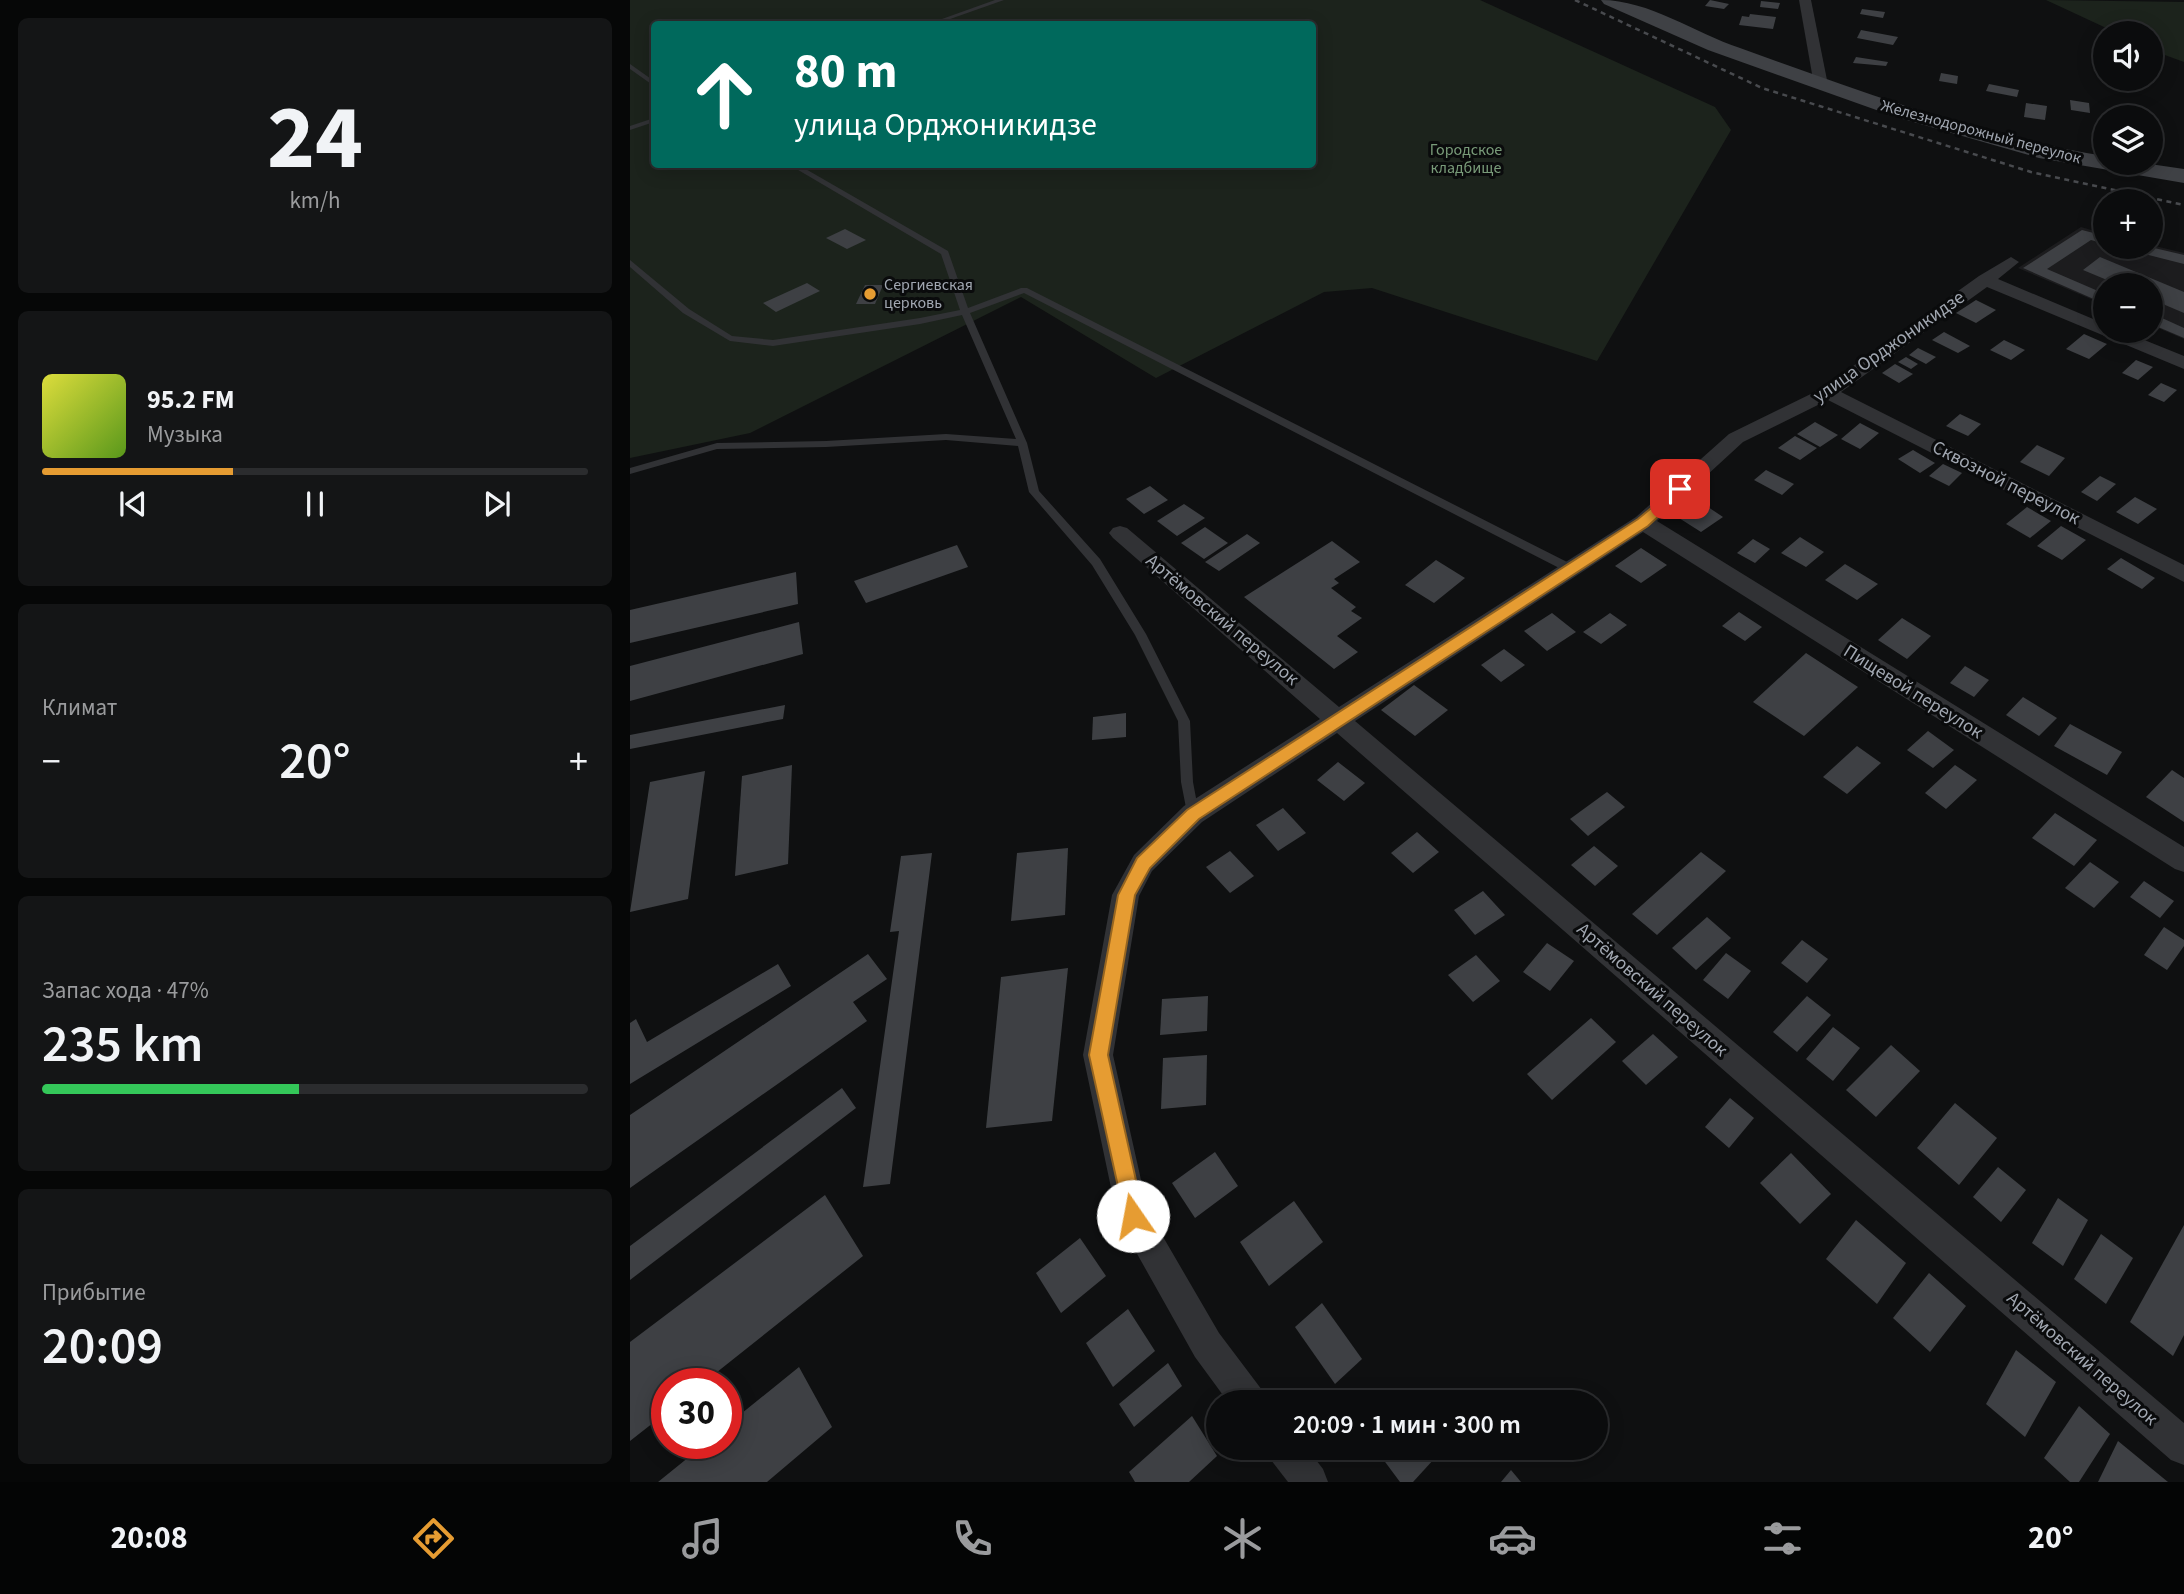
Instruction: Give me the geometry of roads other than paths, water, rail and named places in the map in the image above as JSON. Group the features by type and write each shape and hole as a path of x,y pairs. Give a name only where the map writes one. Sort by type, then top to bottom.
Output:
{"street":[{"name":"Железнодорожный переулок","path":"1610,0 1715,47 1903,113 2039,152 2184,176"},
{"path":"1805,0 1821,85"},
{"name":"улица Орджоникидзе","path":"1241,1390 1207,1345 1133,1216 1098,1055 1126,895 1143,863 1193,814 1643,522 1736,439 1828,393 2011,262"},
{"path":"1986,279 2093,324"},
{"path":"2137,343 2184,363"},
{"name":"Сквозной переулок","path":"1828,393 2184,574"},
{"name":"Пищевой переулок","path":"1643,522 2184,861"},
{"name":"Артёмовский переулок","path":"1120,533 2184,1447"},
{"path":"1294,1460 1310,1482"}],"lane":[{"path":"940,21 1001,0"},
{"path":"630,65 651,82"},
{"path":"630,128 651,121"},
{"path":"798,168 945,253 965,312 1022,443 1034,492 1096,562 1140,634 1184,721 1187,782 1193,814"},
{"path":"630,263 686,311 730,338 773,343 965,312 1024,290 1571,569"},
{"path":"630,471 717,446 827,444 946,437 1022,443"}],"railway":[{"path":"1575,0 1762,88 2031,172 2184,205"}],"place":[{"name":"Сергиевская церковь","path":"870,294"}],"park label":[{"name":"Городское кладбище","path":"1466,159"}]}
